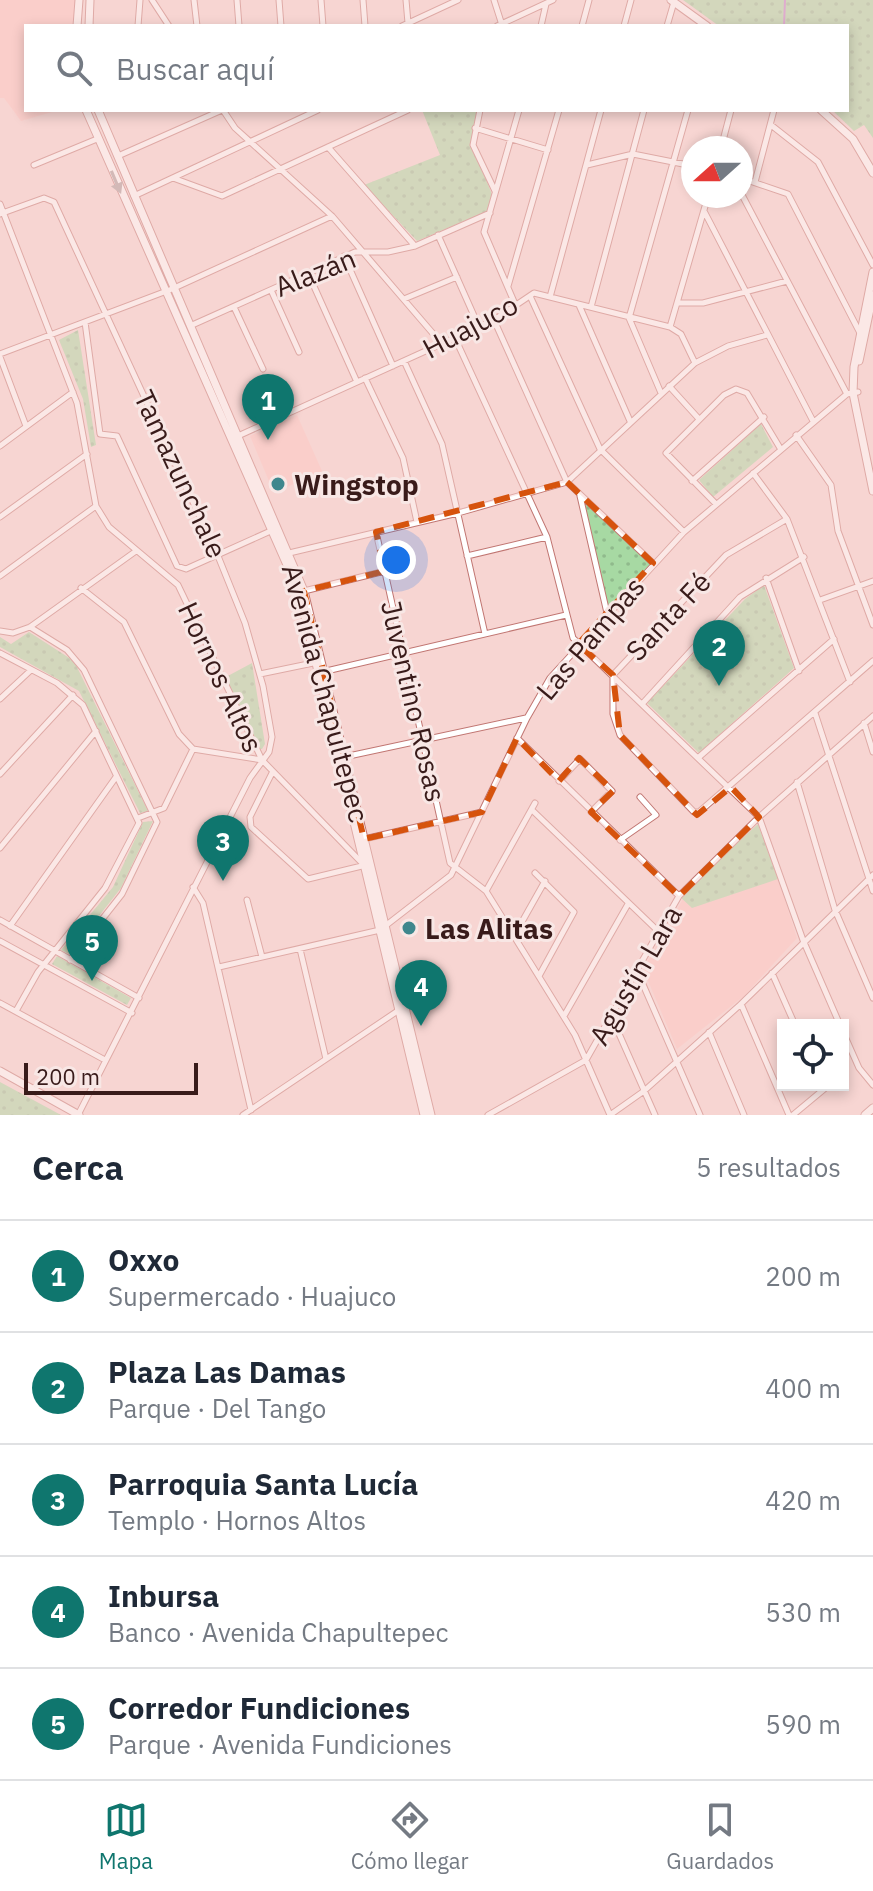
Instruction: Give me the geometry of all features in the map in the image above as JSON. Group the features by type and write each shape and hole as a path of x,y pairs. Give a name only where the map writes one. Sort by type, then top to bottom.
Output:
{"main road":[{"path":"77,24 79,0"},
{"path":"89,24 90,0"},
{"path":"672,1 704,24"},
{"path":"87,112 169,291"},
{"path":"99,112 169,291"},
{"path":"823,112 853,139 873,173"},
{"path":"96,135 103,125"},
{"path":"96,135 117,156"},
{"path":"873,272 853,393 873,491"},
{"name":"Avenida Chapultepec","path":"169,291 302,591 431,1115"},
{"path":"862,334 873,295"},
{"path":"853,393 873,469"},
{"path":"403,1008 405,1034 424,1115"},
{"path":"405,1034 418,1054"},
{"path":"0,1071 78,1115"},
{"path":"865,1115 873,1108"}],"street":[{"path":"138,24 140,0"},
{"path":"152,0 168,24"},
{"path":"194,0 197,24"},
{"path":"237,0 239,24"},
{"path":"279,0 281,24"},
{"path":"321,0 323,24"},
{"path":"363,0 365,24"},
{"path":"405,24 406,0"},
{"path":"407,24 447,2 458,0"},
{"path":"494,0 500,24"},
{"path":"583,24 589,0"},
{"path":"625,24 631,0"},
{"path":"667,24 672,1"},
{"path":"502,24 550,2"},
{"path":"542,24 550,2"},
{"path":"117,156 218,112"},
{"path":"225,112 250,142 332,216 442,344"},
{"path":"134,196 314,112"},
{"path":"173,178 218,197 397,112"},
{"path":"479,112 473,145 495,192"},
{"path":"515,304 485,238 518,112"},
{"path":"508,287 558,112"},
{"path":"550,297 600,112"},
{"path":"591,307 644,112"},
{"path":"661,393 629,318 687,112"},
{"path":"724,136 730,112"},
{"path":"774,112 755,182 788,194 862,334"},
{"path":"771,125 818,162 873,265"},
{"path":"475,128 548,150"},
{"path":"34,165 96,135"},
{"path":"328,147 415,246"},
{"path":"586,165 633,154 681,163"},
{"name":"Tamazunchale","path":"2,214 50,198 106,314 218,556 260,674 272,737 270,748 262,760"},
{"name":"Hornos Altos","path":"0,204 73,392 96,506 109,527 178,585 262,760 193,887 78,1115"},
{"path":"695,363 681,334 670,327 705,208"},
{"path":"749,208 787,281 853,393"},
{"path":"704,211 813,421"},
{"name":"Alazán","path":"185,328 344,256 415,246 490,213"},
{"path":"26,426 0,356 169,291 332,216"},
{"path":"438,235 479,327"},
{"path":"344,256 393,366"},
{"path":"308,273 357,382"},
{"path":"404,299 457,277"},
{"path":"679,303 703,303 787,281"},
{"path":"271,290 299,352"},
{"name":"Huajuco","path":"235,438 494,320 529,295 537,293 670,327"},
{"path":"529,295 600,449 684,532"},
{"path":"579,304 630,421"},
{"path":"234,307 263,369"},
{"path":"494,320 567,482 653,563"},
{"name":"Hornos Altos","path":"85,322 100,434 117,436 179,568 218,556"},
{"path":"287,553 458,513 567,482 695,363 728,346 767,335"},
{"path":"455,338 547,537 566,615 578,644 759,817 803,940 837,1019"},
{"path":"404,361 442,444 485,634"},
{"path":"365,378 403,458 417,522"},
{"path":"669,386 699,419"},
{"path":"716,504 666,453 724,395 740,389 764,417 780,448"},
{"path":"0,446 73,392"},
{"name":"Las Pampas","path":"383,928 455,869 527,718 550,678 578,644 684,532 780,448 853,393"},
{"path":"692,481 764,417"},
{"path":"796,435 831,485 838,531 873,625"},
{"path":"0,517 87,454"},
{"path":"753,473 787,519 850,682"},
{"path":"580,495 607,613"},
{"path":"0,576 96,506"},
{"name":"Santa Fé","path":"731,787 696,813 620,735 613,714 613,675 726,555 787,519"},
{"path":"218,556 276,529"},
{"name":"Juventino Rosas","path":"376,532 424,738 448,858 455,869"},
{"path":"467,556 547,537"},
{"path":"0,631 13,633 30,627 136,551"},
{"path":"643,703 740,597 804,557"},
{"path":"302,591 385,571"},
{"path":"766,578 799,671"},
{"path":"820,600 873,581"},
{"path":"81,588 124,622 179,734 193,749 262,760 368,864"},
{"path":"321,673 566,615"},
{"path":"30,627 77,659 156,814"},
{"path":"699,757 834,639"},
{"path":"0,653 73,695 83,705 138,818 136,831 105,888 44,965 16,1011"},
{"path":"731,787 873,661"},
{"path":"260,674 318,662"},
{"path":"0,699 31,670"},
{"path":"0,774 73,695"},
{"path":"815,713 871,877 873,891"},
{"name":"Agustín Lara","path":"488,1115 586,1060 679,896 759,817 873,716"},
{"path":"342,758 527,718"},
{"path":"864,723 873,752"},
{"path":"0,848 96,731"},
{"path":"517,738 679,896"},
{"path":"70,960 131,879 150,842 156,814 172,797 193,749"},
{"path":"559,781 580,759 612,791 591,812"},
{"path":"272,773 250,817 251,827 308,879 368,864"},
{"path":"10,926 117,776"},
{"path":"797,782 835,910 873,998"},
{"path":"620,840 656,815 640,797"},
{"path":"486,891 535,803"},
{"path":"532,810 658,931"},
{"path":"362,840 482,812"},
{"path":"138,818 156,814"},
{"path":"455,869 478,881 486,891 564,1016 610,1115 644,1091 741,1004 803,940 871,877"},
{"path":"535,873 574,912 539,977"},
{"path":"514,936 545,881"},
{"path":"193,887 203,903 251,1110"},
{"path":"247,900 262,957"},
{"path":"564,1016 628,904"},
{"path":"0,920 139,998"},
{"path":"219,967 383,928"},
{"path":"0,941 132,1013"},
{"path":"300,949 326,1059"},
{"path":"637,972 700,1115"},
{"path":"772,973 792,1019"},
{"path":"0,1003 105,1060"},
{"path":"741,1004 791,1115 819,1091"},
{"path":"243,1115 403,1008"},
{"path":"612,1018 655,1115"},
{"path":"709,1032 744,1115"},
{"path":"849,1047 873,1085"}],"highlighted area":[{"path":"567,482 653,563 578,644 613,675 620,735 697,815 731,787 759,817 679,896 591,812 613,791 579,758 559,781 517,738 482,812 364,839 304,591 385,571 376,532"}],"shaded area":[{"path":"0,0 75,0 74,24 24,24 24,112 52,112 21,121 4,98 0,98"},
{"path":"297,415 322,471 274,493 250,436"},
{"path":"765,837 797,938 744,996 677,1049 643,969 684,897"}],"green space":[{"path":"683,0 873,0 873,138 864,125 854,131 834,112 849,112 849,24 716,24"},
{"path":"423,112 478,112 471,141 493,197 488,211 417,241 364,185 440,155"},
{"path":"78,330 96,445 91,447 83,399 59,340"},
{"path":"761,424 773,447 713,497 699,480"},
{"path":"580,495 653,563 607,613"},
{"path":"764,585 794,668 699,753 647,703 745,599"},
{"path":"29,632 74,661 148,811 140,813 79,691 0,647 0,637 11,644"},
{"path":"252,663 265,744 262,749 259,749 224,678"},
{"path":"153,821 121,888 69,954 61,950 113,887 143,822"},
{"path":"758,824 778,879 692,908 679,896"},
{"path":"57,956 131,998 127,1005 52,964"},
{"path":"0,1082 61,1115 0,1115"}],"waterway":[{"path":"784,24 785,0"}],"place":[{"name":"Oxxo","path":"268,440"},
{"name":"Wingstop","path":"278,484"},
{"name":"Plaza Las Damas","path":"719,686"},
{"name":"Parroquia Santa Lucía","path":"223,881"},
{"name":"Las Alitas","path":"409,928"},
{"name":"Corredor Fundiciones","path":"92,981"},
{"name":"Inbursa","path":"421,1026"}]}
